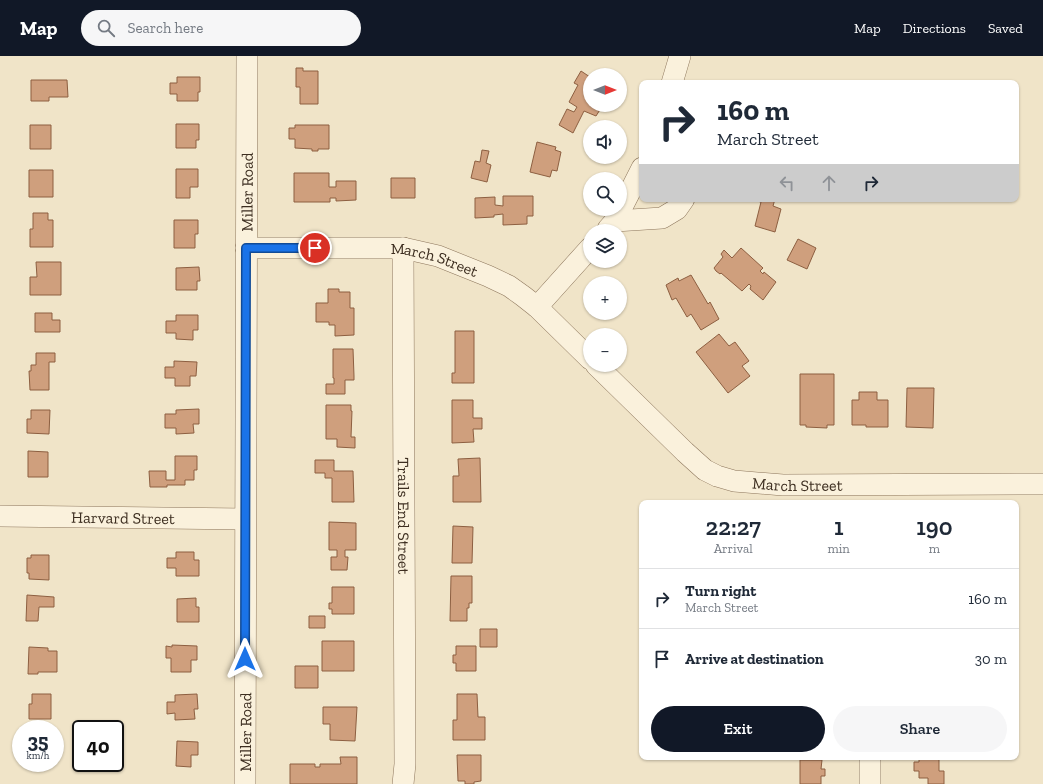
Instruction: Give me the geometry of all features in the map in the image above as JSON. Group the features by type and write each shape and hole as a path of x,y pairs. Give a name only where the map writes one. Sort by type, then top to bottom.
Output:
{"street":[{"name":"Miller Road","path":"245,784 247,56"},
{"path":"673,80 680,56"},
{"path":"611,224 639,173"},
{"path":"623,224 662,218 677,209 682,202"},
{"name":"March Street","path":"246,248 403,248 438,256 509,286 537,307 583,352"},
{"name":"Trails End Street","path":"403,248 405,756 403,784"},
{"path":"537,307 583,256"},
{"name":"March Street","path":"603,372 705,470 717,476 734,481 870,494 1043,484"},
{"name":"Harvard Street","path":"0,516 245,519"},
{"path":"870,760 870,784"}],"building":[{"path":"296,68 303,68 303,71 318,71 318,104 300,104 300,87 296,87"},
{"path":"581,71 583,72 584,112 573,133 559,125 567,109 574,112 577,107 569,102 578,85 574,83"},
{"path":"177,77 200,77 200,92 198,92 198,101 177,101 177,94 170,94 170,83 177,83"},
{"path":"31,80 67,80 68,97 49,97 49,101 31,101"},
{"path":"586,112 599,112 596,116"},
{"path":"176,124 199,124 199,140 196,140 196,148 176,148"},
{"path":"30,125 51,125 51,149 30,149"},
{"path":"295,125 329,125 329,149 318,149 318,151 312,151 312,149 295,148 295,139 289,139 289,128 295,128"},
{"path":"537,142 556,147 555,150 561,152 557,171 552,170 550,177 530,172"},
{"path":"482,150 489,151 486,163 491,165 487,182 471,178 475,161 480,162"},
{"path":"176,169 198,169 198,187 190,187 190,198 176,198"},
{"path":"29,170 53,170 53,197 29,197"},
{"path":"294,173 329,173 329,187 336,187 336,181 356,181 356,200 336,201 336,198 330,198 330,202 294,202"},
{"path":"391,178 415,178 415,198 391,198"},
{"path":"503,196 533,196 533,216 527,216 527,224 503,225 503,214 494,215 494,217 475,218 475,198 495,197 495,205 503,206"},
{"path":"761,202 774,202 773,206 781,209 775,232 755,226"},
{"path":"33,213 48,213 48,220 53,220 53,247 30,247 30,229 33,229"},
{"path":"174,220 198,220 198,234 195,234 195,248 174,248"},
{"path":"798,239 816,248 807,269 787,260"},
{"path":"741,248 763,268 760,271 763,274 764,272 776,282 763,300 750,289 751,286 749,284 742,291 714,268 723,257 721,254 724,250 732,258"},
{"path":"36,262 61,262 61,295 30,295 30,277 37,277"},
{"path":"199,267 200,281 197,281 197,290 176,290 176,268"},
{"path":"691,275 708,304 710,302 719,319 701,330 691,314 687,317 676,298 672,300 666,285 678,278 679,281"},
{"path":"328,289 339,289 339,292 350,292 350,308 354,308 354,335 335,336 335,325 329,325 329,322 316,322 316,303 328,303"},
{"path":"35,313 52,313 52,320 60,320 60,332 35,332"},
{"path":"176,315 198,315 198,330 193,330 193,340 176,339 176,333 166,333 166,321 176,321"},
{"path":"455,331 474,331 474,383 452,383 452,373 455,373"},
{"path":"719,334 729,346 735,342 749,361 742,366 750,376 728,393 696,352"},
{"path":"333,349 353,349 354,380 345,380 345,394 326,394 326,384 334,384"},
{"path":"36,353 55,353 55,362 49,362 49,390 30,390 29,371 31,371 31,365 36,365"},
{"path":"174,361 197,362 196,376 190,376 190,386 175,386 175,378 165,378 165,367 174,367"},
{"path":"800,374 834,374 834,425 827,425 827,428 806,427 806,425 800,425"},
{"path":"907,388 934,388 933,428 906,427"},
{"path":"859,392 877,392 877,400 888,400 888,427 866,427 866,425 852,425 852,400 859,400"},
{"path":"452,400 473,400 473,418 482,418 482,429 473,429 474,442 452,443"},
{"path":"326,405 351,405 351,437 355,437 355,448 337,447 337,439 326,439"},
{"path":"199,409 199,424 193,424 194,433 176,434 176,428 165,428 165,414 176,414 176,410"},
{"path":"31,410 50,410 49,434 27,433 27,419 31,419"},
{"path":"28,451 48,452 48,477 28,477"},
{"path":"175,456 197,456 197,470 194,470 194,480 185,480 185,485 150,487 149,471 166,471 166,480 175,480"},
{"path":"480,458 481,502 453,502 453,476 459,476 458,459"},
{"path":"315,460 334,460 334,471 353,471 354,502 332,502 332,478 325,478 325,473 315,473"},
{"path":"329,522 356,523 356,550 345,550 345,557 348,557 347,570 331,570 331,557 337,557 337,550 329,550"},
{"path":"453,526 473,527 472,563 452,563"},
{"path":"176,552 194,552 194,560 199,560 199,576 176,576 176,568 167,568 167,558 176,558"},
{"path":"31,555 49,555 49,580 29,579 29,573 27,573 27,558 31,558"},
{"path":"451,576 472,576 472,603 469,603 469,608 467,608 467,621 450,621"},
{"path":"332,587 354,587 354,614 332,614 332,609 329,609 329,603 332,603"},
{"path":"27,595 54,597 54,607 39,607 38,621 26,621"},
{"path":"196,598 196,607 199,607 199,622 177,622 177,599"},
{"path":"309,616 325,616 325,628 309,628"},
{"path":"480,629 497,629 497,647 480,647"},
{"path":"322,641 354,641 354,671 322,671"},
{"path":"172,645 197,646 197,660 191,660 191,672 171,672 171,658 166,658 166,646 172,647"},
{"path":"456,646 476,646 476,671 456,671 456,663 453,663 453,655 456,655"},
{"path":"29,647 48,648 48,651 57,651 57,672 38,672 38,674 28,674"},
{"path":"295,666 318,666 318,688 295,688"},
{"path":"32,694 51,694 51,719 29,719 29,704 32,704"},
{"path":"197,694 198,709 194,709 195,719 175,720 175,713 167,714 167,702 175,702 175,695"},
{"path":"457,694 477,694 478,717 485,717 485,740 453,740 453,720 457,720"},
{"path":"323,707 357,707 355,741 330,740 330,724 323,724"},
{"path":"177,741 198,742 198,755 191,755 191,767 176,766"},
{"path":"457,755 481,755 481,781 474,782 474,784 465,784 465,781 458,781"},
{"path":"340,757 357,757 357,784 290,784 290,764 315,764 315,767 320,767 320,764 341,764"},
{"path":"800,760 822,760 821,769 825,769 825,776 821,776 821,784 800,784"},
{"path":"919,760 939,760 939,771 944,771 944,784 928,784 928,778 919,778 919,771 914,771 914,762 919,762"}],"route":[{"path":"245,659 246,248 315,248"}]}
